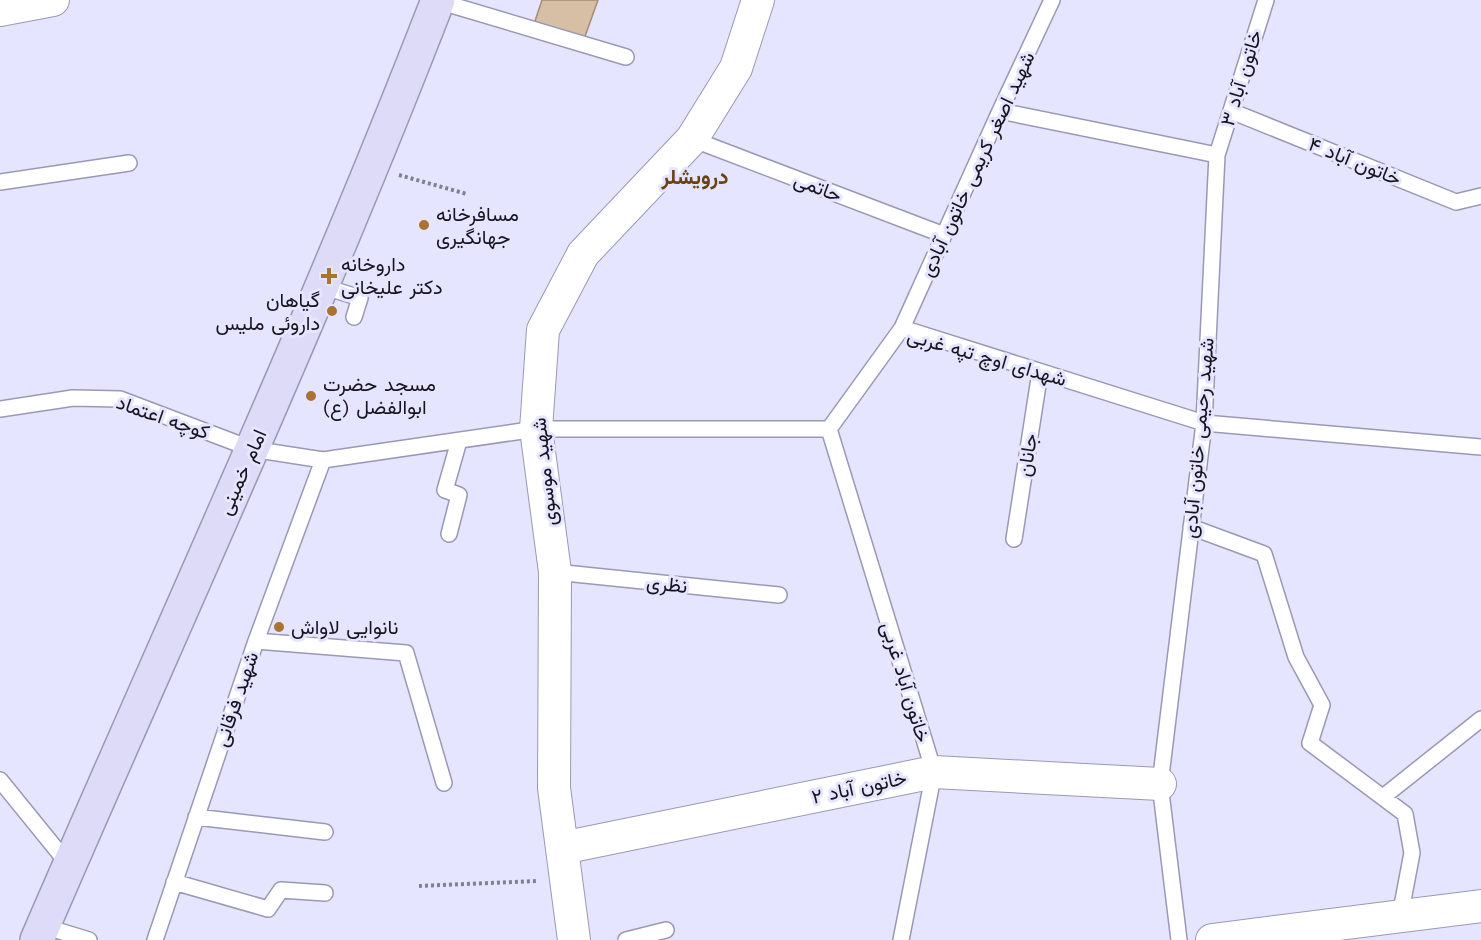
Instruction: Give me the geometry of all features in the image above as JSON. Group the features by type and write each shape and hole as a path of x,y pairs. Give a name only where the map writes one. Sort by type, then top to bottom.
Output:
{"main road":[{"name":"امام خمینی","path":"40,933 373,167 438,0"}],"street":[{"path":"0,10 53,0"},
{"name":"شهید موسوی","path":"574,940 554,788 555,572 536,429 543,330 583,254 692,139 736,68 758,0"},
{"name":"خاتون آباد ۲","path":"562,848 934,772 1160,784"},
{"path":"1212,940 1481,906"}],"lane":[{"path":"438,0 626,57"},
{"name":"شهید اصغر کریمی خاتون آبادی","path":"902,328 1052,0"},
{"name":"خاتون آباد ۳","path":"1217,155 1266,0"},
{"path":"1000,111 1217,155"},
{"name":"خاتون آباد ۴","path":"1231,111 1456,202 1481,196"},
{"name":"حاتمی","path":"692,139 944,235"},
{"name":"شهید رحیمی خاتون آبادی","path":"1179,940 1160,784 1203,423 1217,155"},
{"path":"0,182 129,163"},
{"path":"322,286 360,298 354,317"},
{"name":"شهدای اوچ تپه غربی","path":"829,429 902,328 1203,423 1481,447"},
{"name":"جانان","path":"1014,539 1040,372"},
{"name":"کوچه اعتماد","path":"0,409 73,398 120,399 252,448 323,460 536,429"},
{"path":"536,429 829,429"},
{"name":"خاتون آباد غربی","path":"829,429 934,772 901,940"},
{"path":"449,534 459,495 445,490 459,441"},
{"name":"شهید فرقانی","path":"155,940 256,641 323,460"},
{"path":"1191,527 1264,554 1296,657 1322,705 1310,743 1405,814 1412,854 1400,915"},
{"name":"نظری","path":"555,572 779,595"},
{"path":"256,641 406,653 444,783"},
{"path":"1383,797 1481,719"},
{"path":"0,780 69,865"},
{"path":"196,817 325,832"},
{"path":"174,882 268,909 281,890 325,893"},
{"path":"626,940 666,930"},
{"path":"40,933 89,940"}],"path":[{"path":"373,167 467,194"},
{"path":"419,886 566,879"}],"building":[{"path":"542,0 598,0 583,42 533,27"}],"place":[{"name":"مسافرخانه جهانگیری","path":"424,225"},
{"name":"داروخانه دکتر علیخانی","path":"329,276"},
{"name":"گیاهان داروئی ملیس","path":"332,311"},
{"name":"مسجد حضرت ابوالفضل (ع)","path":"311,396"},
{"name":"نانوایی لاواش","path":"279,627"}],"district":[{"name":"درویشلر","path":"695,176"}]}
